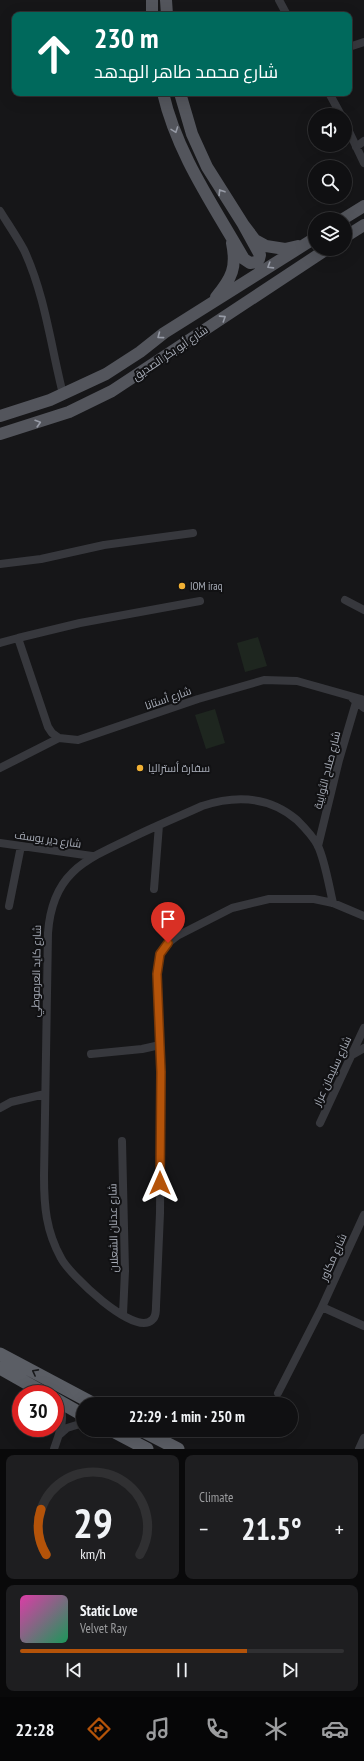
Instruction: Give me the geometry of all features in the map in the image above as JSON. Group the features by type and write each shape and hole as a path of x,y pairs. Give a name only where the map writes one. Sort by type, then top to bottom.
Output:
{"highway":[{"path":"0,1354 81,1397"},
{"path":"0,1368 31,1385"},
{"path":"64,1404 76,1411"},
{"path":"124,1437 147,1449"},
{"path":"155,1437 178,1449"}],"main road":[{"path":"152,0 152,12"},
{"path":"166,0 167,12"},
{"path":"164,96 179,142 193,171 247,262 257,262 259,259 259,252 207,167 192,134 181,96"},
{"path":"352,213 364,206"},
{"path":"243,224 255,240 271,248 289,249 308,242"},
{"path":"352,233 364,225"},
{"path":"209,304 227,282 234,269 235,255 230,234"},
{"name":"شارع أبو بكر الصديق","path":"0,416 31,407 106,374 140,352 164,333 308,242"},
{"name":"شارع أبو بكر الصديق","path":"0,434 57,417 112,391 316,256"}],"street":[{"path":"279,0 285,12"},
{"path":"352,46 364,42"},
{"path":"331,96 337,108"},
{"path":"352,138 364,162"},
{"path":"356,147 364,141"},
{"path":"0,211 24,251 31,268 48,327 63,394"},
{"path":"0,564 41,560 104,545 193,533"},
{"path":"344,600 364,610"},
{"path":"0,643 80,623 200,601"},
{"path":"0,768 59,738 52,733 48,727 18,638"},
{"name":"شارع أستانا","path":"59,738 78,740 198,699 264,680 297,681 356,699 364,708"},
{"name":"شارع صلاح الثوايبة","path":"318,846 356,699"},
{"name":"شارع كايد العرموطي","path":"160,1045 160,1213 156,1313 152,1320 144,1324 123,1314 91,1293 67,1269 55,1246 46,1220 44,1207 48,941 50,916 57,894 68,876 81,863 92,856 202,806 232,798 255,799 273,805 284,810 308,831 318,846 333,903"},
{"path":"154,889 159,825"},
{"name":"شارع دير يوسف","path":"0,843 92,856"},
{"path":"9,906 21,846"},
{"path":"91,1054 142,1049 160,1045 158,962 160,954 172,939 232,908 258,901 278,898 314,899 333,903 364,916"},
{"name":"شارع سليمان عرار","path":"320,1122 364,1030"},
{"path":"352,1055 364,1048"},
{"path":"0,1108 11,1102 45,1094"},
{"name":"شارع عدنان الشعلان","path":"122,1141 125,1271 123,1314"},
{"name":"شارع مكاور","path":"278,1393 322,1307 364,1215"},
{"path":"322,1307 364,1326"},
{"path":"64,1431 76,1425"},
{"path":"54,1449 58,1437"},
{"path":"359,1449 364,1439"}],"shaded area":[{"path":"258,637 267,666 245,672 237,643"},
{"path":"215,709 225,743 206,749 195,715"}],"place":[{"name":"IOM iraq","path":"182,586"},
{"name":"سفارة أستراليا","path":"140,768"}],"route":[{"path":"160,1183 161,1072 157,974 160,954 168,943"}]}
